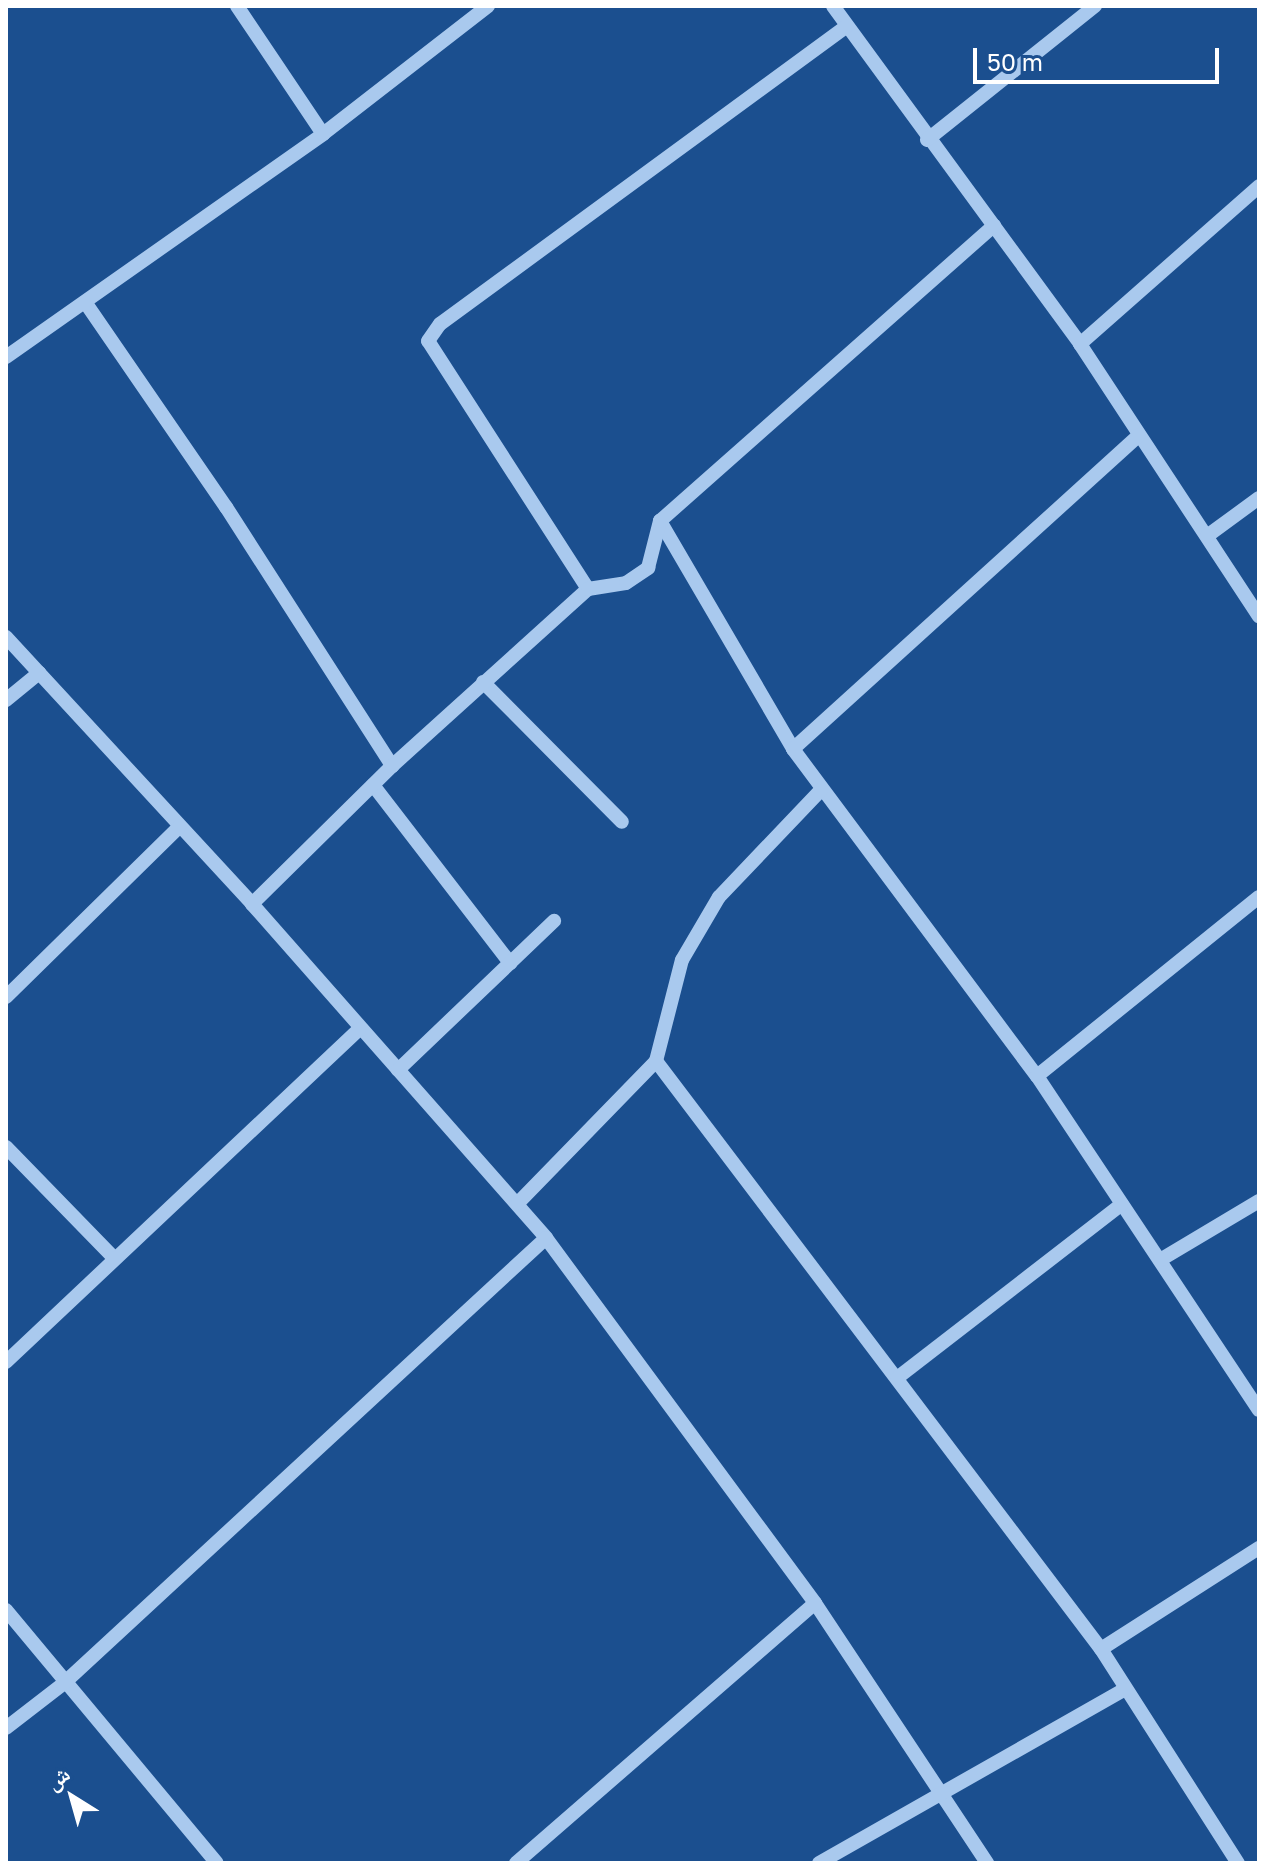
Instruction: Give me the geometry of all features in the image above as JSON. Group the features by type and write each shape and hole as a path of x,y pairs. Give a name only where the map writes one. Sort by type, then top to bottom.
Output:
{"street":[{"path":"237,6 323,134"},
{"path":"6,357 323,134 488,6"},
{"path":"833,6 927,140 994,225 1080,344 1259,616"},
{"path":"927,140 1095,6"},
{"path":"588,589 428,341 440,324 847,26"},
{"path":"1080,344 1259,186"},
{"path":"252,904 392,766 588,589 626,583 648,568 660,521 994,225"},
{"path":"85,302 226,507 392,766"},
{"path":"793,749 1139,435"},
{"path":"1207,536 1259,498"},
{"path":"660,521 793,749 1037,1076 1259,1410"},
{"path":"6,637 252,904 359,1029 518,1203 815,1603 944,1792 987,1863"},
{"path":"6,700 39,673"},
{"path":"483,682 622,822"},
{"path":"373,785 510,963"},
{"path":"518,1203 656,1061 682,960 719,897 821,790"},
{"path":"6,997 179,827"},
{"path":"1037,1076 1259,897"},
{"path":"398,1070 554,921"},
{"path":"6,1362 112,1256 359,1029"},
{"path":"656,1061 1101,1649 1124,1690 1238,1863"},
{"path":"6,1147 112,1256"},
{"path":"1160,1260 1259,1201"},
{"path":"897,1378 1122,1204"},
{"path":"6,1728 63,1684 546,1238"},
{"path":"1101,1649 1259,1548"},
{"path":"516,1863 815,1603"},
{"path":"6,1610 63,1684 217,1863"},
{"path":"819,1863 1124,1690"}]}
